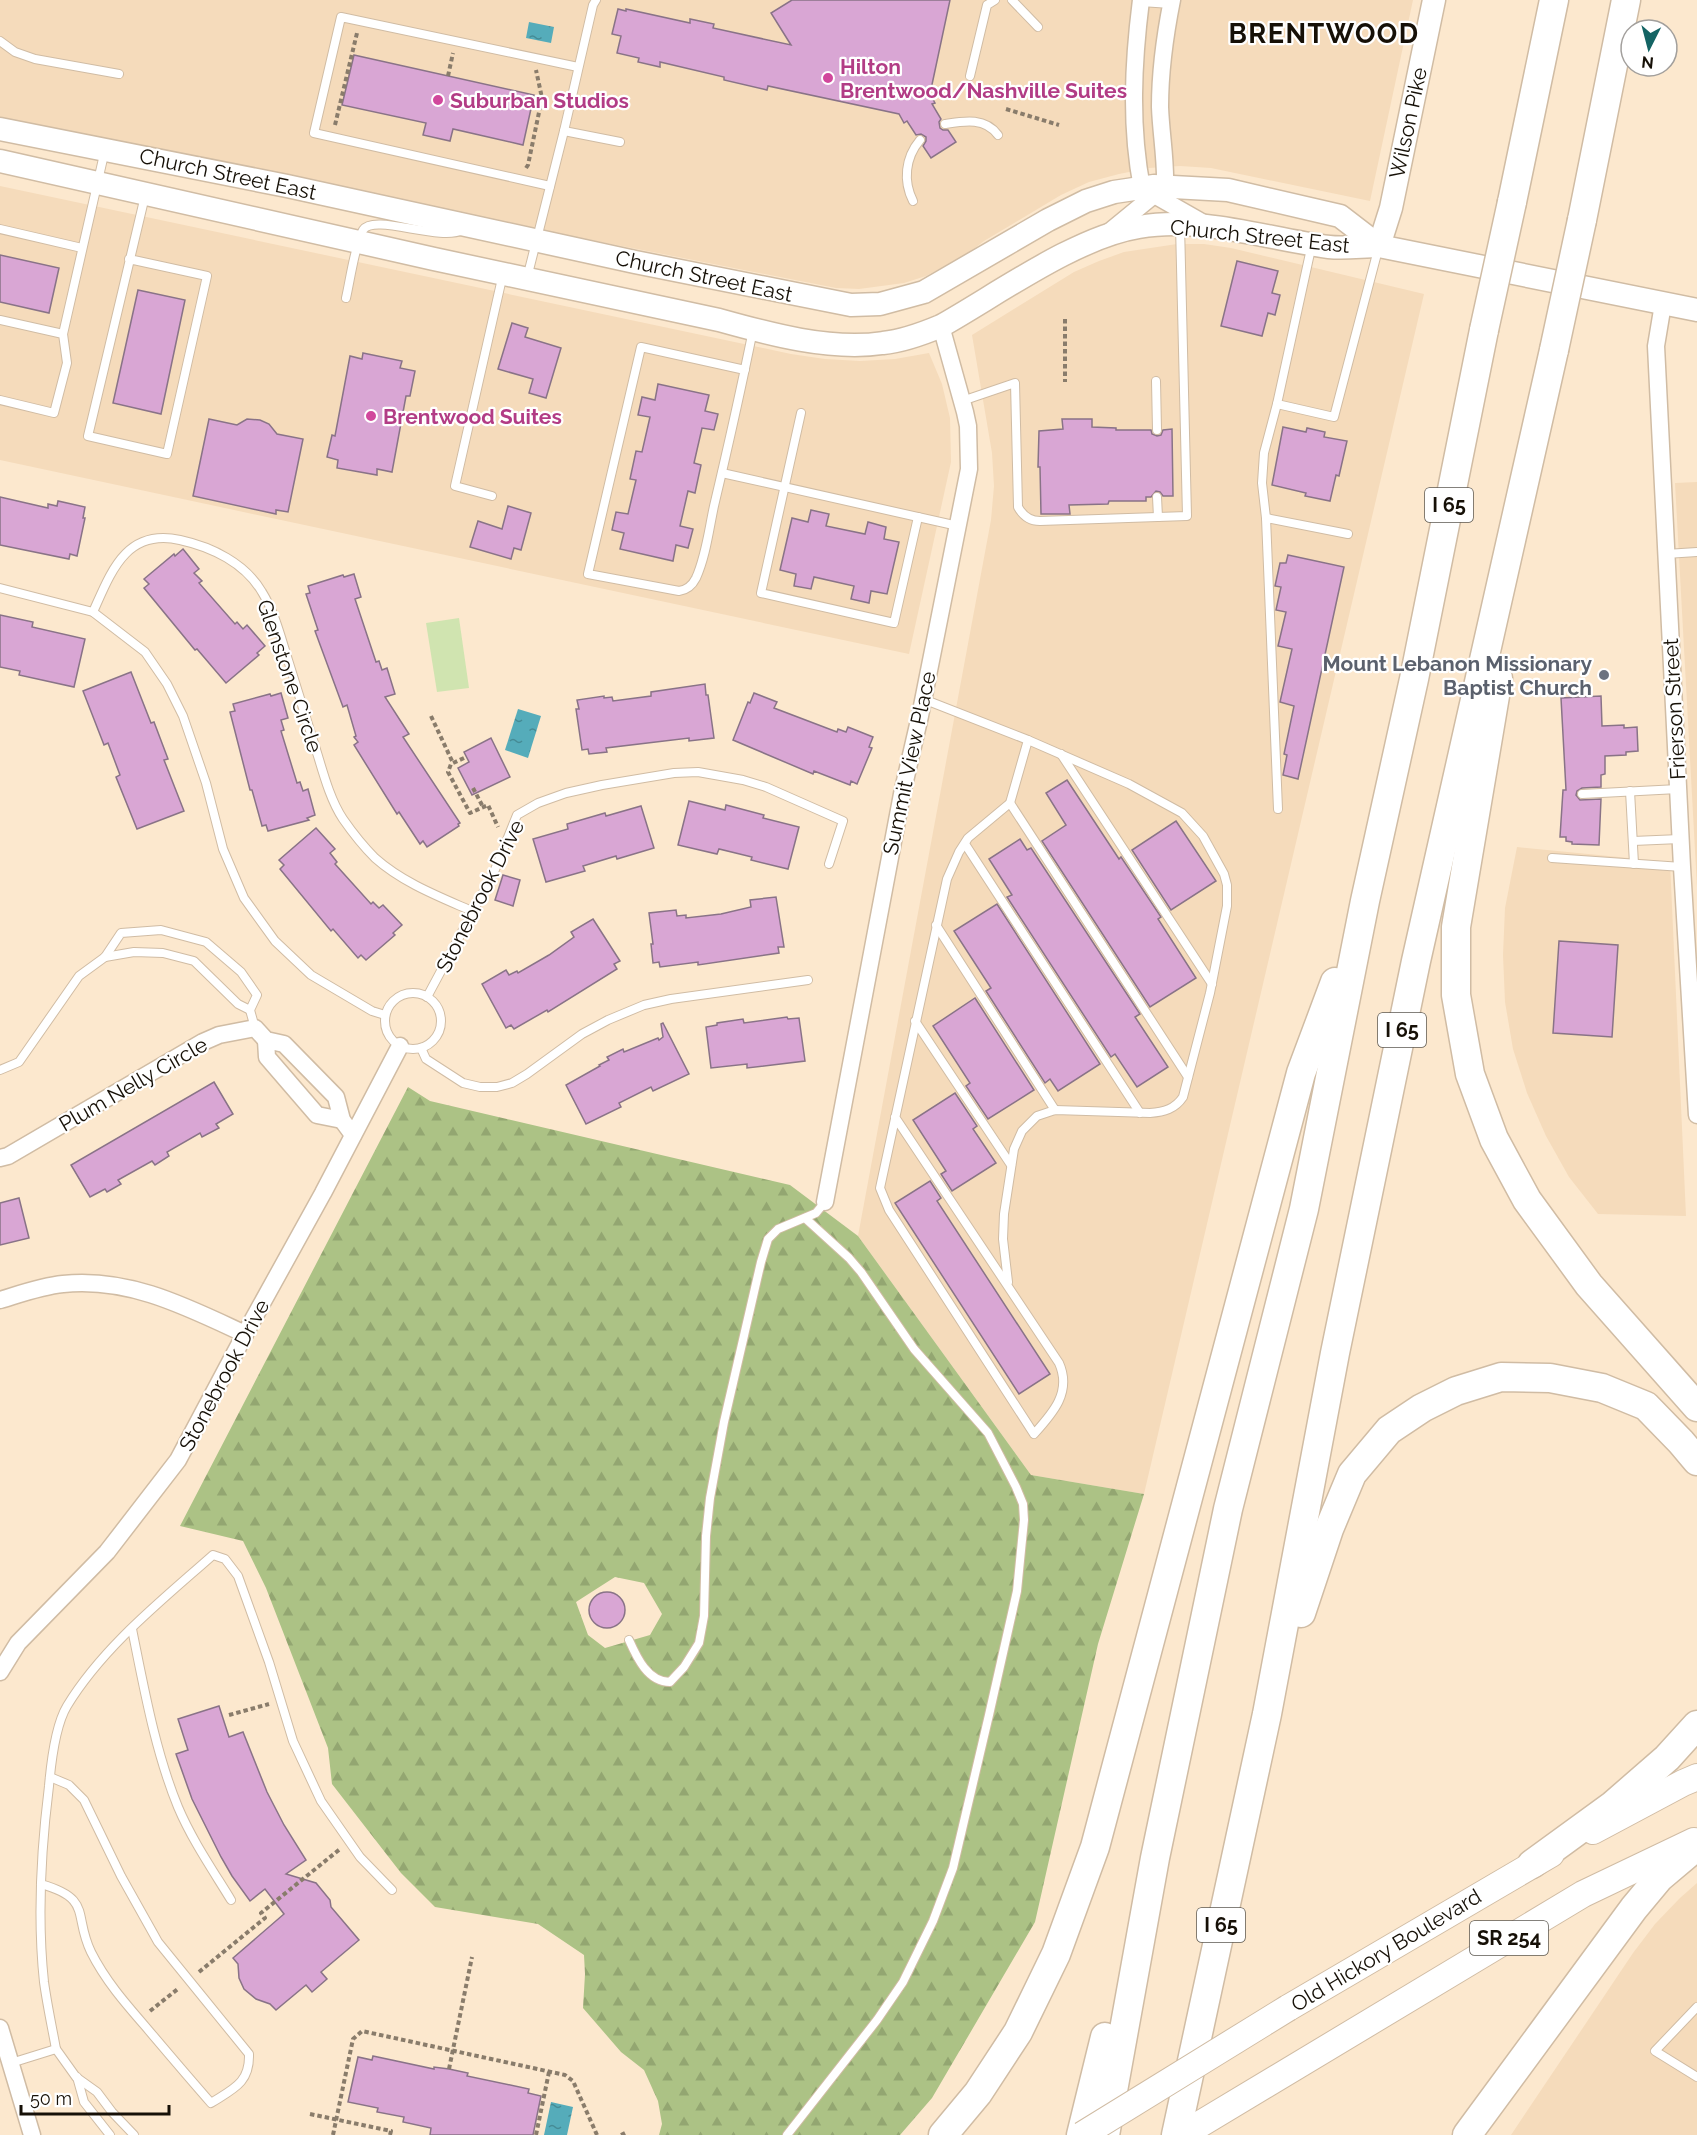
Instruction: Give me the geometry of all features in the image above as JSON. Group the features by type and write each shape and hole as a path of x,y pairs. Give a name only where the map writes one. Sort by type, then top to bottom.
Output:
{"highway":[{"name":"I 65","path":"1105,2135 1155,1858 1228,1509 1304,1209 1365,901 1414,679 1484,330 1554,0"},
{"name":"I 65","path":"1176,2135 1267,1714 1335,1353 1416,961 1554,350 1626,0"},
{"path":"1554,350 1456,927 1456,995 1470,1074 1494,1139 1527,1200 1589,1285 1697,1407"},
{"path":"944,2135 978,2093 1018,2032 1056,1954 1095,1847 1301,1073 1365,901"},
{"path":"1267,1714 1329,1529 1352,1474 1389,1430 1422,1408 1456,1390 1501,1377 1550,1377 1602,1388 1646,1406 1682,1442 1697,1461"},
{"path":"1532,1864 1613,1805 1667,1758 1697,1725"},
{"path":"1467,2135 1634,1908 1659,1878 1697,1846"},
{"path":"1081,2135 1102,2048 1155,1858"}],"main road":[{"name":"Wilson Pike","path":"1379,246 1391,208 1434,0"},
{"name":"Church Street East","path":"0,129 105,148 818,300 851,304 880,304 924,292 1048,220 1086,201 1114,192 1228,190 1340,216 1379,246"},
{"name":"Church Street East","path":"0,161 753,329 801,339 863,345 903,340 941,326 1029,274 1104,236 1140,226 1209,226 1331,247 1379,246 1697,310"},
{"name":"Old Hickory Boulevard","path":"1081,2135 1288,2008 1532,1864 1683,1783 1697,1778"},
{"name":"SR 254","path":"1182,2135 1583,1894 1697,1840"}],"street":[{"path":"1141,1 1133,96 1154,190 1209,226"},
{"path":"1104,236 1154,190 1166,171 1161,141 1161,68 1171,2"},
{"name":"Frierson Street","path":"1663,304 1656,346 1680,839 1689,867 1697,1114"},
{"name":"Summit View Place","path":"825,1202 902,794 959,526 970,459 968,426 941,326"},
{"path":"260,1034 267,1057 317,1115 342,1120"},
{"path":"260,1034 284,1044 336,1097 342,1120 353,1135"},
{"name":"Plum Nelly Circle","path":"0,1158 8,1156 203,1042 219,1035 260,1034"},
{"name":"Stonebrook Drive","path":"0,1672 18,1643 107,1552 178,1460 400,1046"},
{"path":"0,1300 63,1284 110,1285 165,1297 244,1334"},
{"path":"0,2028 32,2135"}],"lane":[{"path":"527,279 592,5 596,0"},
{"path":"970,76 987,5 995,0"},
{"path":"1012,0 1038,27"},
{"path":"1141,1 1171,2"},
{"path":"550,186 314,134 338,29 341,17 578,67"},
{"path":"0,40 15,52 35,59 119,74"},
{"path":"945,124 972,121 989,125 998,135"},
{"path":"564,130 620,142"},
{"path":"913,201 907,183 907,171 914,148 920,140"},
{"path":"0,400 54,413 66,363 63,334 105,148"},
{"path":"129,259 207,276 166,454 88,436 129,259 146,193"},
{"path":"346,298 363,230 374,224 445,234 456,233 468,225"},
{"path":"962,401 1015,383 1018,507 1033,521 1187,516 1180,225"},
{"path":"0,229 82,248"},
{"path":"1278,809 1266,518 1262,483 1264,453 1312,244"},
{"path":"1277,404 1334,417 1379,246"},
{"path":"492,496 455,486 503,274"},
{"path":"0,320 63,334"},
{"path":"745,370 641,347 588,574 679,591 690,587 700,566 722,473 745,370 753,329"},
{"path":"1156,381 1157,430"},
{"path":"801,413 761,593 894,623 918,517"},
{"path":"722,473 959,526"},
{"path":"1158,497 1158,517"},
{"path":"1266,518 1348,534"},
{"name":"Glenstone Circle","path":"93,612 116,565 133,545 152,539 172,538 203,545 243,570 262,592 277,624 325,779 342,818 375,858 416,886 474,912"},
{"path":"1666,554 1697,552"},
{"path":"0,588 93,612 145,652 167,684 183,716 206,783 223,849 244,898 275,941 311,975 372,1011 385,1016 385,1025 393,1041 409,1049 421,1048 426,1059 463,1083 480,1087 497,1087 512,1083 582,1034 644,1005 671,999 808,980"},
{"path":"923,699 1061,754 1129,784 1175,808 1190,820 1216,857 1224,874 1228,896 1212,984 1183,1097 1172,1108 1162,1112 1055,1110 1037,1116 1022,1131 1014,1149 1004,1214 1003,1239 1009,1285"},
{"path":"896,1117 1059,1363 1064,1375 1063,1387 1049,1417 1034,1434 890,1210 880,1188 947,879 952,864 964,844 1010,803 1028,740"},
{"path":"1061,754 1212,984"},
{"name":"Stonebrook Drive","path":"427,997 494,872 517,815 538,803 614,783 674,773 698,772 743,780 794,798 843,821 829,864"},
{"path":"1582,794 1678,789"},
{"path":"1630,791 1634,864"},
{"path":"1010,803 1188,1077"},
{"path":"1633,841 1680,839"},
{"path":"964,844 1140,1113"},
{"path":"1552,858 1689,867"},
{"path":"936,926 1055,1110"},
{"path":"0,1070 19,1062 79,976 105,957 121,933 161,930 206,942 241,972 257,995 250,1010"},
{"path":"105,957 134,952 163,953 194,961 238,1004 250,1010 260,1034"},
{"name":"Stonebrook Drive","path":"385,1016 395,1000 403,995 412,993 427,997 437,1006 441,1024 434,1040 421,1048"},
{"path":"915,1021 1011,1165"},
{"path":"628,1640 636,1656 651,1675 661,1682 670,1682 684,1667 699,1643 704,1616 706,1536 710,1498 724,1422 761,1262 768,1239 778,1229 816,1213 825,1202"},
{"path":"787,2135 877,2020 903,1982 933,1921 953,1868 987,1726 1017,1591 1023,1520 1023,1504 1016,1486 988,1433 914,1349 861,1272 805,1218"},
{"path":"110,2135 84,2102 76,2077 56,2049 44,1983 41,1941 44,1827 53,1748 66,1708 112,1647 213,1555 225,1558 238,1576 269,1662 293,1741 321,1801 360,1857 392,1890"},
{"path":"132,1629 149,1711 178,1807 191,1835 231,1900"},
{"path":"42,1884 60,1890 72,1899 80,1912 92,1954 111,1986 211,2103 239,2085 248,2071 249,2054 158,1942 121,1876 84,1800 69,1785 50,1777"},
{"path":"1697,2007 1655,2051 1697,2077"},
{"path":"10,2063 56,2049"},
{"path":"76,2077 97,2092 134,2135"}],"path":[{"path":"333,138 360,21"},
{"path":"447,76 456,41"},
{"path":"516,179 528,165 542,102 534,58"},
{"path":"1006,109 1059,125"},
{"path":"1065,319 1065,382"},
{"path":"431,716 453,763"},
{"path":"464,758 453,763 448,772 470,813 488,805 505,840"},
{"path":"473,788 483,807"},
{"path":"229,1715 280,1701"},
{"path":"140,2019 266,1918 261,1913 349,1842"},
{"path":"449,2069 472,1958"},
{"path":"333,2135 353,2039 362,2031 565,2075 573,2081 597,2135"},
{"path":"536,2135 549,2072"},
{"path":"310,2114 391,2131 390,2135"}],"shaded area":[{"path":"0,0 1413,0 1370,201 1211,168 1180,166 1149,168 1089,182 1061,195 984,241 966,255 926,276 904,283 859,289 836,288 0,124"},
{"path":"0,186 791,354 860,361 895,359 929,353 942,384 950,418 951,462 909,654 0,460"},
{"path":"1177,244 1204,244 1231,248 1424,294 1144,1494 1031,1475 858,1236 991,520 994,486 992,453 972,335 1074,272 1124,252"},
{"path":"1697,482 1697,887 1675,483"},
{"path":"1517,847 1670,862 1686,1216 1598,1214 1569,1177 1546,1136 1527,1093 1513,1049 1505,1002 1503,955 1505,908"},
{"path":"1697,1883 1697,2135 1511,2135 1633,1953 1655,1924"}],"green space":[{"path":"459,618 469,688 437,692 426,623"},
{"path":"408,1087 430,1101 790,1185 858,1236 1031,1475 1144,1494 1098,1644 1035,1922 932,2098 900,2135 659,2135 662,2124 658,2101 644,2070 621,2052 583,2008 584,1955 538,1924 435,1907 401,1873 332,1784 328,1748 266,1588 243,1541 180,1526","holes":["615,1577 644,1583 662,1614 650,1635 605,1648 588,1635 576,1602"]}],"water":[{"path":"529,22 554,27 551,43 526,38"},
{"path":"518,709 541,716 528,758 505,750"},
{"path":"551,2102 573,2107 567,2135 544,2135"}],"building":[{"name":"Hilton Brentwood/Nashville Suites","path":"792,0 950,0 930,94 935,103 932,104 941,119 940,128 948,130 956,142 931,158 923,146 926,137 921,134 916,135 907,121 904,123 899,114 768,86 767,90 660,62 660,67 638,62 639,58 617,53 621,36 612,34 618,9 626,11 626,9 690,23 690,19 714,24 713,28 791,45 771,13"},
{"name":"Suburban Studios","path":"354,55 534,95 523,145 453,129 450,141 423,135 426,123 342,105"},
{"path":"0,255 59,268 49,313 0,302"},
{"path":"1237,261 1278,271 1272,293 1280,295 1275,315 1268,313 1262,336 1221,326"},
{"path":"138,290 185,300 161,414 113,403"},
{"path":"512,323 528,328 525,337 561,348 546,398 529,393 533,379 498,369"},
{"name":"Brentwood Suites","path":"363,353 402,361 400,368 415,371 410,396 406,396 392,472 377,469 377,475 337,468 338,460 327,457 332,435 335,436 350,356 362,359"},
{"path":"658,384 709,395 705,411 718,414 714,430 702,428 694,463 701,465 695,493 688,491 680,526 693,529 688,548 676,545 673,561 620,549 624,533 612,530 616,512 628,514 636,480 630,479 636,451 642,452 650,417 638,415 642,397 655,400"},
{"path":"209,419 237,425 247,419 260,420 269,424 277,434 303,439 288,512 276,510 276,514 193,496"},
{"path":"1062,419 1092,419 1092,427 1151,430 1152,434 1157,436 1161,435 1163,430 1172,429 1173,496 1163,496 1156,491 1151,497 1146,497 1146,501 1109,501 1108,504 1069,505 1070,514 1041,514 1040,467 1038,467 1039,431 1063,429"},
{"path":"1283,427 1306,432 1307,428 1325,432 1324,437 1347,441 1339,476 1336,475 1330,501 1305,496 1306,493 1272,485"},
{"path":"0,497 48,508 48,504 57,506 58,501 85,507 77,556 70,554 69,559 0,545"},
{"path":"508,506 531,513 521,550 514,548 511,559 470,547 478,521 502,529"},
{"path":"811,510 829,514 826,526 865,534 868,522 886,527 884,539 899,542 887,594 871,591 869,603 851,599 854,586 814,577 811,589 794,586 796,574 780,570 792,518 808,522"},
{"path":"183,549 199,569 194,573 202,581 199,583 235,624 237,622 243,629 247,625 265,646 257,653 259,655 226,683 197,649 195,650 144,588 149,584 144,579"},
{"path":"1288,555 1344,567 1298,779 1283,775 1287,755 1284,754 1294,706 1280,702 1292,649 1278,646 1286,612 1276,610 1281,587 1275,586 1280,563 1286,563"},
{"path":"354,574 361,597 355,599 376,662 379,661 382,670 387,668 395,694 385,697 409,734 403,737 460,823 459,826 427,847 423,841 420,844 399,812 397,814 354,745 358,742 354,737 356,736 347,705 343,707 315,631 318,630 306,594 310,593 308,586 343,575 344,577"},
{"path":"0,615 33,622 32,627 85,639 74,687 19,675 20,671 0,667"},
{"path":"131,672 151,723 154,722 168,759 164,760 184,811 137,829 116,777 120,775 108,743 104,745 83,691"},
{"path":"705,684 714,738 689,741 689,738 606,748 607,752 589,754 588,749 582,750 576,709 579,709 577,700 604,696 604,698 612,697 613,701 651,696 651,692"},
{"path":"281,693 288,718 281,720 284,730 281,731 297,783 300,782 303,791 308,789 315,815 307,818 309,820 268,831 266,825 262,826 252,790 250,790 230,712 235,711 233,704"},
{"path":"754,693 777,702 774,708 837,732 838,729 846,732 848,727 873,737 869,747 872,748 857,784 851,781 850,785 814,771 813,774 733,740 748,702 750,703"},
{"path":"1601,696 1602,726 1637,727 1638,751 1626,752 1626,755 1605,756 1605,774 1601,775 1601,787 1582,788 1577,791 1576,795 1580,800 1601,799 1599,845 1572,844 1566,841 1566,837 1560,837 1563,790 1566,790 1561,698"},
{"path":"491,738 510,777 472,795 458,768 469,762 464,752"},
{"path":"1067,780 1119,859 1121,857 1161,917 1158,919 1196,978 1150,1007 1042,841 1066,825 1046,793"},
{"path":"689,801 725,810 726,805 799,827 788,869 719,849 717,854 678,845"},
{"path":"641,806 654,848 583,866 585,871 546,882 533,839 568,829 567,824"},
{"path":"1176,821 1216,881 1171,910 1132,850"},
{"path":"316,828 335,849 330,853 337,862 335,864 371,904 373,902 379,908 383,905 402,925 393,933 395,935 366,960 361,955 358,958 333,929 331,931 280,869 284,865 279,860"},
{"path":"1020,839 1027,850 1031,848 1140,1014 1135,1017 1168,1067 1137,1087 1115,1054 1111,1057 1007,897 1012,895 989,859"},
{"path":"503,875 520,880 513,906 495,900"},
{"path":"776,897 784,947 778,947 779,953 698,965 698,962 660,967 659,962 653,963 649,913 676,910 677,916 686,915 686,918 721,914 751,907 750,900"},
{"path":"997,904 1100,1064 1058,1091 1050,1079 1045,1083 986,991 991,988 954,931"},
{"path":"593,919 620,961 614,964 617,969 548,1012 547,1010 514,1029 511,1025 506,1028 482,984 506,970 509,975 517,971 518,973 549,955 574,937 571,932"},
{"path":"1559,941 1618,945 1612,1037 1553,1033"},
{"path":"975,998 1034,1090 988,1119 966,1086 970,1083 933,1026"},
{"path":"787,1017 788,1019 799,1018 805,1061 747,1068 747,1064 711,1068 706,1027 743,1019 744,1023"},
{"path":"663,1023 689,1074 653,1091 651,1087 619,1103 621,1107 586,1124 566,1085 600,1066 609,1060 607,1057 623,1049 624,1052 658,1038 659,1040 663,1037 661,1024"},
{"path":"214,1082 233,1114 216,1124 219,1128 202,1137 200,1133 167,1152 169,1156 155,1165 152,1161 118,1180 121,1184 107,1192 105,1189 90,1197 71,1165"},
{"path":"955,1093 977,1126 973,1129 996,1163 952,1191 941,1174 946,1171 913,1120"},
{"path":"930,1181 941,1198 937,1201 1050,1374 1019,1394 895,1203"},
{"path":"19,1198 29,1238 0,1245 0,1203"},
{"path":"607,1592 620,1597 625,1610 620,1623 607,1628 594,1623 589,1610 594,1597"},
{"path":"219,1706 229,1737 243,1732 267,1792 306,1860 286,1874 316,1883 330,1900 331,1907 359,1940 321,1972 327,1979 312,1992 306,1985 276,2010 244,1989 239,1978 238,1964 233,1958 284,1914 265,1889 250,1901 232,1876 192,1799 176,1754 188,1750 178,1719"},
{"path":"373,2056 434,2069 434,2067 468,2073 467,2076 529,2089 528,2093 541,2096 533,2135 430,2135 431,2128 403,2122 404,2117 377,2112 378,2108 348,2102 358,2057 372,2060"}],"place":[{"name":"Hilton Brentwood/Nashville Suites","path":"828,78"},
{"name":"Suburban Studios","path":"438,100"},
{"name":"Brentwood Suites","path":"371,416"},
{"name":"Mount Lebanon Missionary Baptist Church","path":"1604,675"}],"district":[{"name":"BRENTWOOD","path":"1324,33"}]}
